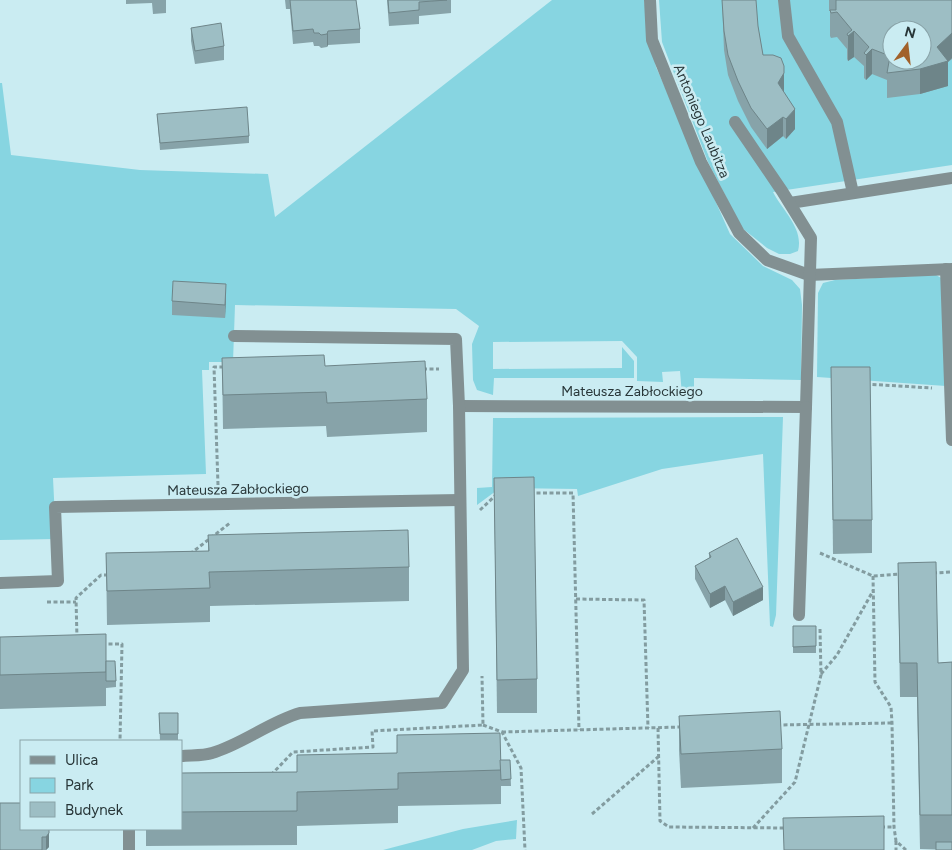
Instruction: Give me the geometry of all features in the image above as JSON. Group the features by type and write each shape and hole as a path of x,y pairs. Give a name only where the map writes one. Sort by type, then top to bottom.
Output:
{"street":[{"name":"Antoniego Laubitza","path":"650,0 652,40 701,162 739,233 768,260 809,275 949,269"},
{"path":"784,0 788,36 836,122 853,193"},
{"path":"735,122 790,203 811,238 799,615"},
{"path":"790,203 952,178"},
{"path":"949,269 952,440"},
{"path":"182,756 211,754 232,746 284,718 300,713 442,703 463,670 459,406 456,339 234,336"},
{"name":"Mateusza Zabłockiego","path":"459,406 806,406"},
{"name":"Mateusza Zabłockiego","path":"0,583 58,581 55,507 460,500"},
{"path":"129,830 129,850"}],"path":[{"path":"219,504 214,367 233,367"},
{"path":"416,369 445,369"},
{"path":"864,384 950,390"},
{"path":"480,518 480,509 499,493"},
{"path":"527,493 573,493 580,730"},
{"path":"187,556 232,522"},
{"path":"818,553 873,576 903,574"},
{"path":"932,573 952,572"},
{"path":"77,644 76,598 101,575 119,574"},
{"path":"873,576 875,682 891,707 896,850"},
{"path":"821,675 837,655 874,591"},
{"path":"576,599 644,600 648,728"},
{"path":"753,829 794,782 821,675 820,629"},
{"path":"95,644 122,644 120,740"},
{"path":"482,676 482,725"},
{"path":"771,726 892,723"},
{"path":"270,776 293,752 373,747 372,731 482,725 502,732 686,727"},
{"path":"658,728 660,821 669,827 790,828"},
{"path":"502,732 521,768 525,850"},
{"path":"592,814 659,757"},
{"path":"875,828 894,827"},
{"path":"896,841 906,850"}],"green space":[{"path":"552,0 644,0 656,67 730,234 763,266 792,280 800,289 802,305 801,380 694,378 694,395 682,395 680,371 662,372 663,382 637,381 637,357 622,341 493,342 493,369 622,368 622,347 634,361 634,378 494,378 493,395 477,390 473,380 472,344 479,326 456,309 235,305 233,362 209,362 209,370 202,370 206,474 53,478 56,539 0,540 0,83 2,83 11,155 140,170 268,174 275,217"},
{"path":"659,0 952,0 952,165 773,192 795,227 799,243 798,251 790,254 779,254 767,248 742,228 708,162 662,42"},
{"path":"936,275 943,279 946,386 817,377 818,293 823,283 835,280"},
{"path":"783,417 776,615 773,627 770,626 763,454 662,469 578,496 577,489 500,488 477,505 477,488 492,487 493,418"},
{"path":"517,820 516,839 496,841 472,850 383,850 463,829"}],"building":[{"path":"290,0 356,0 360,29 328,31 327,34 321,35 314,33 313,29 293,31"},
{"path":"388,0 447,0 419,2 419,10 389,13"},
{"path":"722,0 756,0 763,55 773,55 781,58 784,66 784,73 778,83 795,109 786,119 783,117 767,129 751,108 728,55"},
{"path":"836,0 952,0 952,33 937,47 948,61 932,66 932,20 882,20 882,53 872,49 866,55 864,53 869,47 854,31 848,36 847,34 852,30 837,12 831,13 830,10 836,10"},
{"path":"221,23 224,46 195,51 191,28"},
{"path":"888,70 912,70 887,73"},
{"path":"247,107 249,136 160,143 157,114"},
{"path":"173,281 226,284 225,305 172,301"},
{"path":"324,355 325,366 425,361 427,399 327,403 326,392 223,395 222,358"},
{"path":"831,367 870,367 872,520 833,520"},
{"path":"534,477 537,679 497,680 494,478"},
{"path":"408,530 409,567 209,572 210,588 107,591 106,553 209,551 208,535"},
{"path":"737,538 763,587 733,602 725,586 710,594 695,566 711,557 709,553"},
{"path":"936,562 938,663 952,662 952,815 920,815 917,663 900,663 898,563"},
{"path":"793,626 816,626 816,646 793,647"},
{"path":"106,634 106,672 0,675 0,637"},
{"path":"106,661 115,661 116,681 106,681"},
{"path":"780,711 782,749 681,754 679,716"},
{"path":"159,713 178,713 178,734 160,734"},
{"path":"500,733 501,770 398,773 398,789 297,792 297,811 182,812 182,773 297,772 297,755 397,753 397,735"},
{"path":"500,760 510,760 511,779 501,780"},
{"path":"0,803 20,803 20,830 49,830 46,837 42,837 42,850 0,850"},
{"path":"884,816 884,850 784,850 783,818"},
{"path":"936,842 952,842 952,850 936,850"}]}
